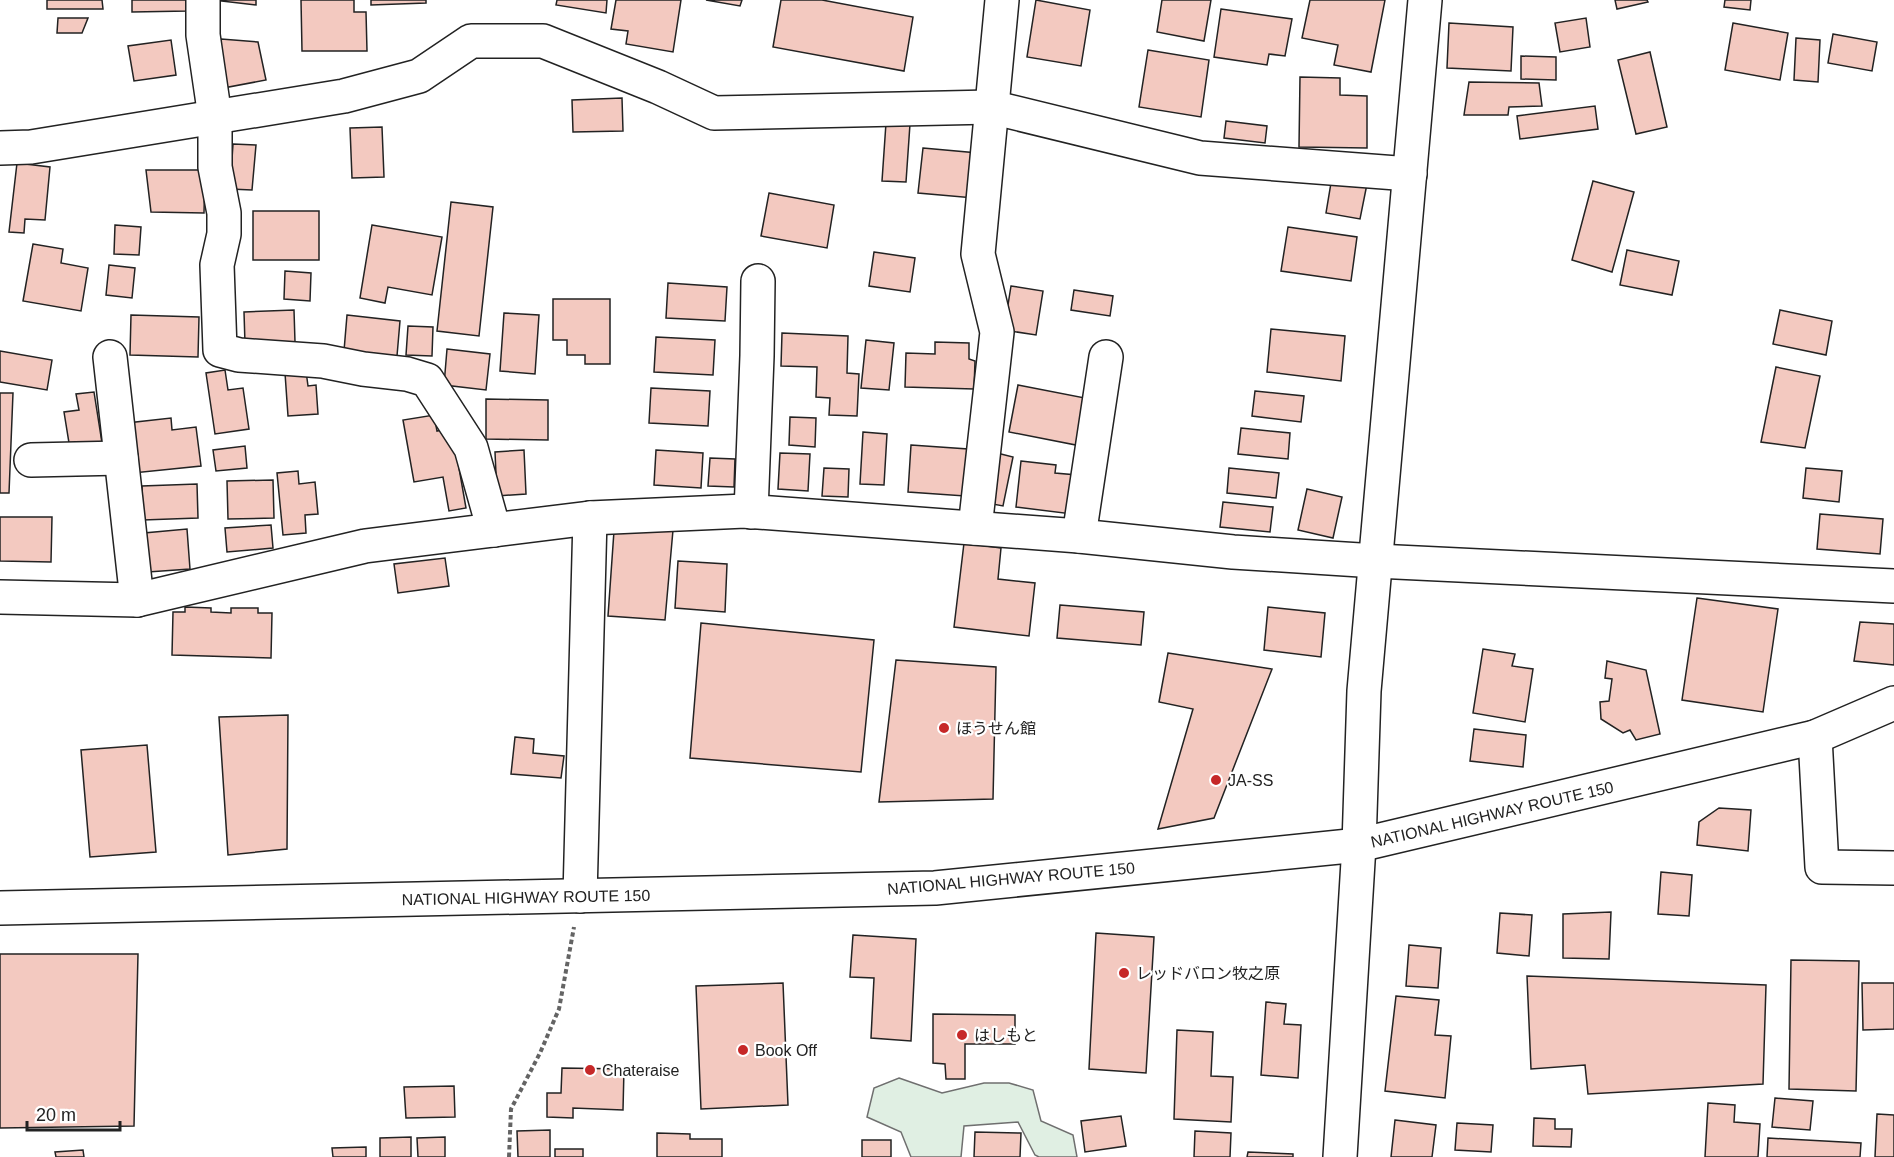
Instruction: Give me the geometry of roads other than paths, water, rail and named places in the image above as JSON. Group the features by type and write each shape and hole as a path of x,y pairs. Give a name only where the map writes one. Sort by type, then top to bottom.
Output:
{"main road":[{"path":"203,0 203,35 215,117 215,167 224,213 224,234 217,265 220,350 239,355 323,361 407,374 427,380 471,448 494,530"},
{"path":"975,528 997,332 978,254 1002,0"},
{"path":"1341,1157 1359,845 1365,691 1425,0"},
{"path":"0,148 31,147 344,96 418,76 471,41 543,41 658,87 714,113 991,107 1200,158 1410,174"},
{"path":"751,512 758,281"},
{"path":"110,357 137,600"},
{"path":"1079,536 1106,357"},
{"path":"31,460 121,458"},
{"path":"0,597 137,600 365,546 590,518 751,512 1079,536 1233,552 1894,586"},
{"path":"579,896 590,518"},
{"name":"NATIONAL HIGHWAY ROUTE 150","path":"0,908 935,888 1359,845 1815,737 1894,704"},
{"path":"1815,737 1822,867 1894,867"}],"place":[{"name":"ほうせん館","path":"944,728"},
{"name":"JA-SS","path":"1216,780"},
{"name":"レッドバロン牧之原","path":"1124,973"},
{"name":"はしもと","path":"962,1035"},
{"name":"Book Off","path":"743,1050"},
{"name":"Chateraise","path":"590,1070"}]}
